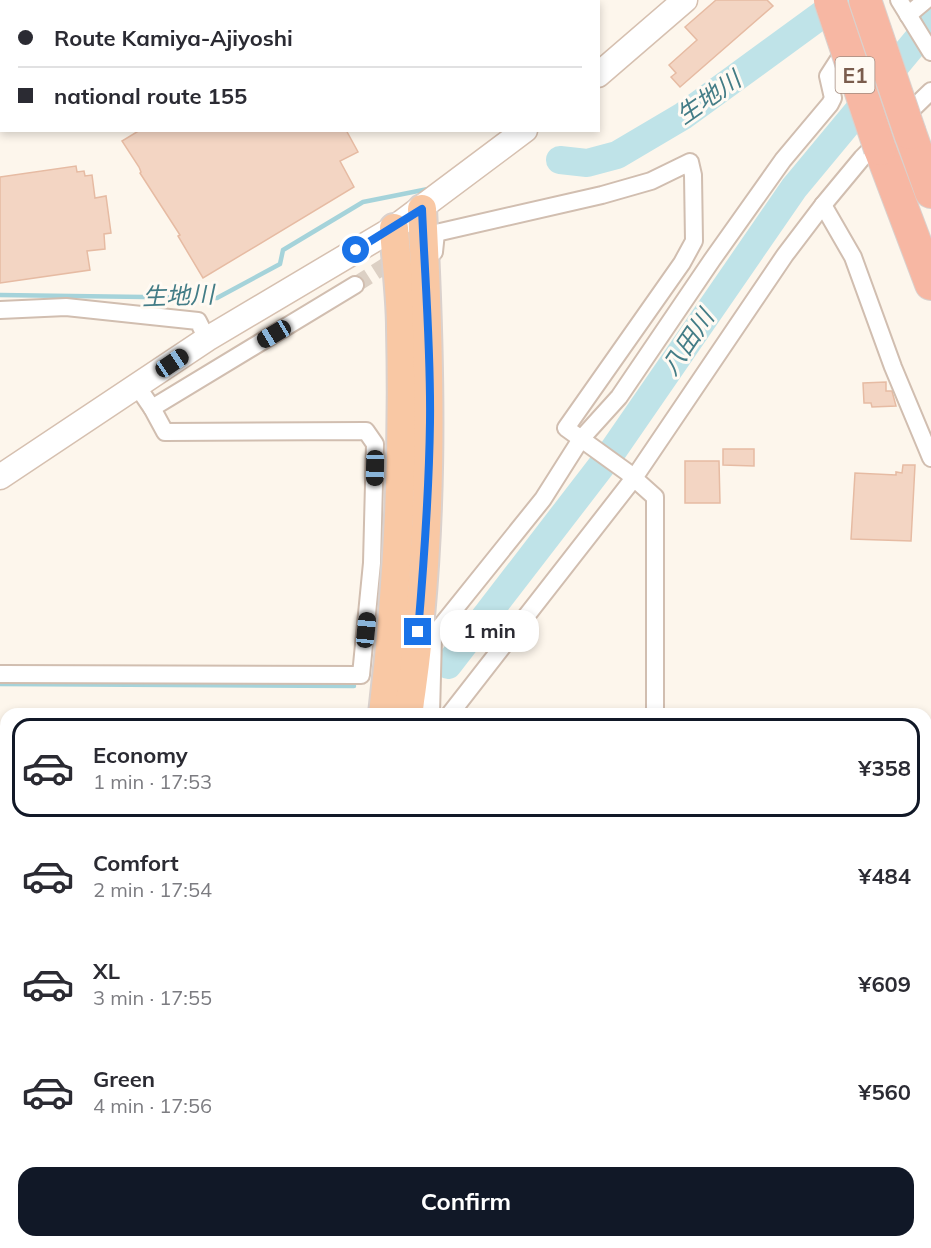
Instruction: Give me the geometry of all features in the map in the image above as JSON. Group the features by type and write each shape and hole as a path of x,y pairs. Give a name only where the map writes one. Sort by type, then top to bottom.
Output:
{"highway":[{"name":"E1","path":"830,0 880,149 931,284"},
{"name":"E1","path":"865,0 931,192"},
{"path":"409,708 425,644 425,551 430,422 422,209"},
{"path":"384,708 398,548 402,418 401,325 393,228"}],"main road":[{"path":"600,73 685,0"},
{"path":"0,477 207,339 422,209 522,132"}],"street":[{"path":"425,644 543,499 584,440 619,397 783,160 830,104 833,98 828,76 877,0"},
{"path":"898,0 931,52"},
{"path":"908,15 926,0"},
{"path":"455,708 631,475 785,255 862,158 931,91"},
{"path":"430,708 425,644 436,556 440,371 434,247 436,233 602,195 651,180 690,162 693,175 694,241 682,263 566,428 631,475 655,497 655,708"},
{"path":"824,205 853,257 893,367 931,458"},
{"path":"152,408 355,285"},
{"path":"0,310 66,307 198,321 207,339"},
{"path":"0,674 361,675 372,563 375,444 366,431 165,432 137,386"}],"building":[{"path":"716,0 767,0 773,6 680,87 671,77 676,73 669,65 697,40 685,27"},
{"path":"137,132 347,132 358,152 340,161 354,187 203,278 178,236 180,235 122,141"},
{"path":"76,166 77,172 84,171 85,176 92,175 95,198 106,196 111,233 104,234 105,249 87,251 90,270 0,283 0,177"},
{"path":"886,382 886,391 892,391 896,406 872,407 871,403 864,403 863,383"},
{"path":"723,449 754,449 754,466 723,465"},
{"path":"685,461 719,461 720,503 685,503"},
{"path":"903,465 915,465 911,541 851,539 855,473 896,475 896,472 902,473"}],"waterway":[{"name":"生地川","path":"560,160 587,163 617,155 683,116 842,0"},
{"name":"八田川","path":"448,665 612,452 794,188 931,23"},
{"name":"生地川","path":"0,295 217,298 280,264 283,250 363,202 428,189"},
{"path":"0,684 354,686"}],"tunnel":[{"path":"355,285 402,255"}],"route":[{"path":"356,250 422,209 430,422 425,551 418,632"}]}
